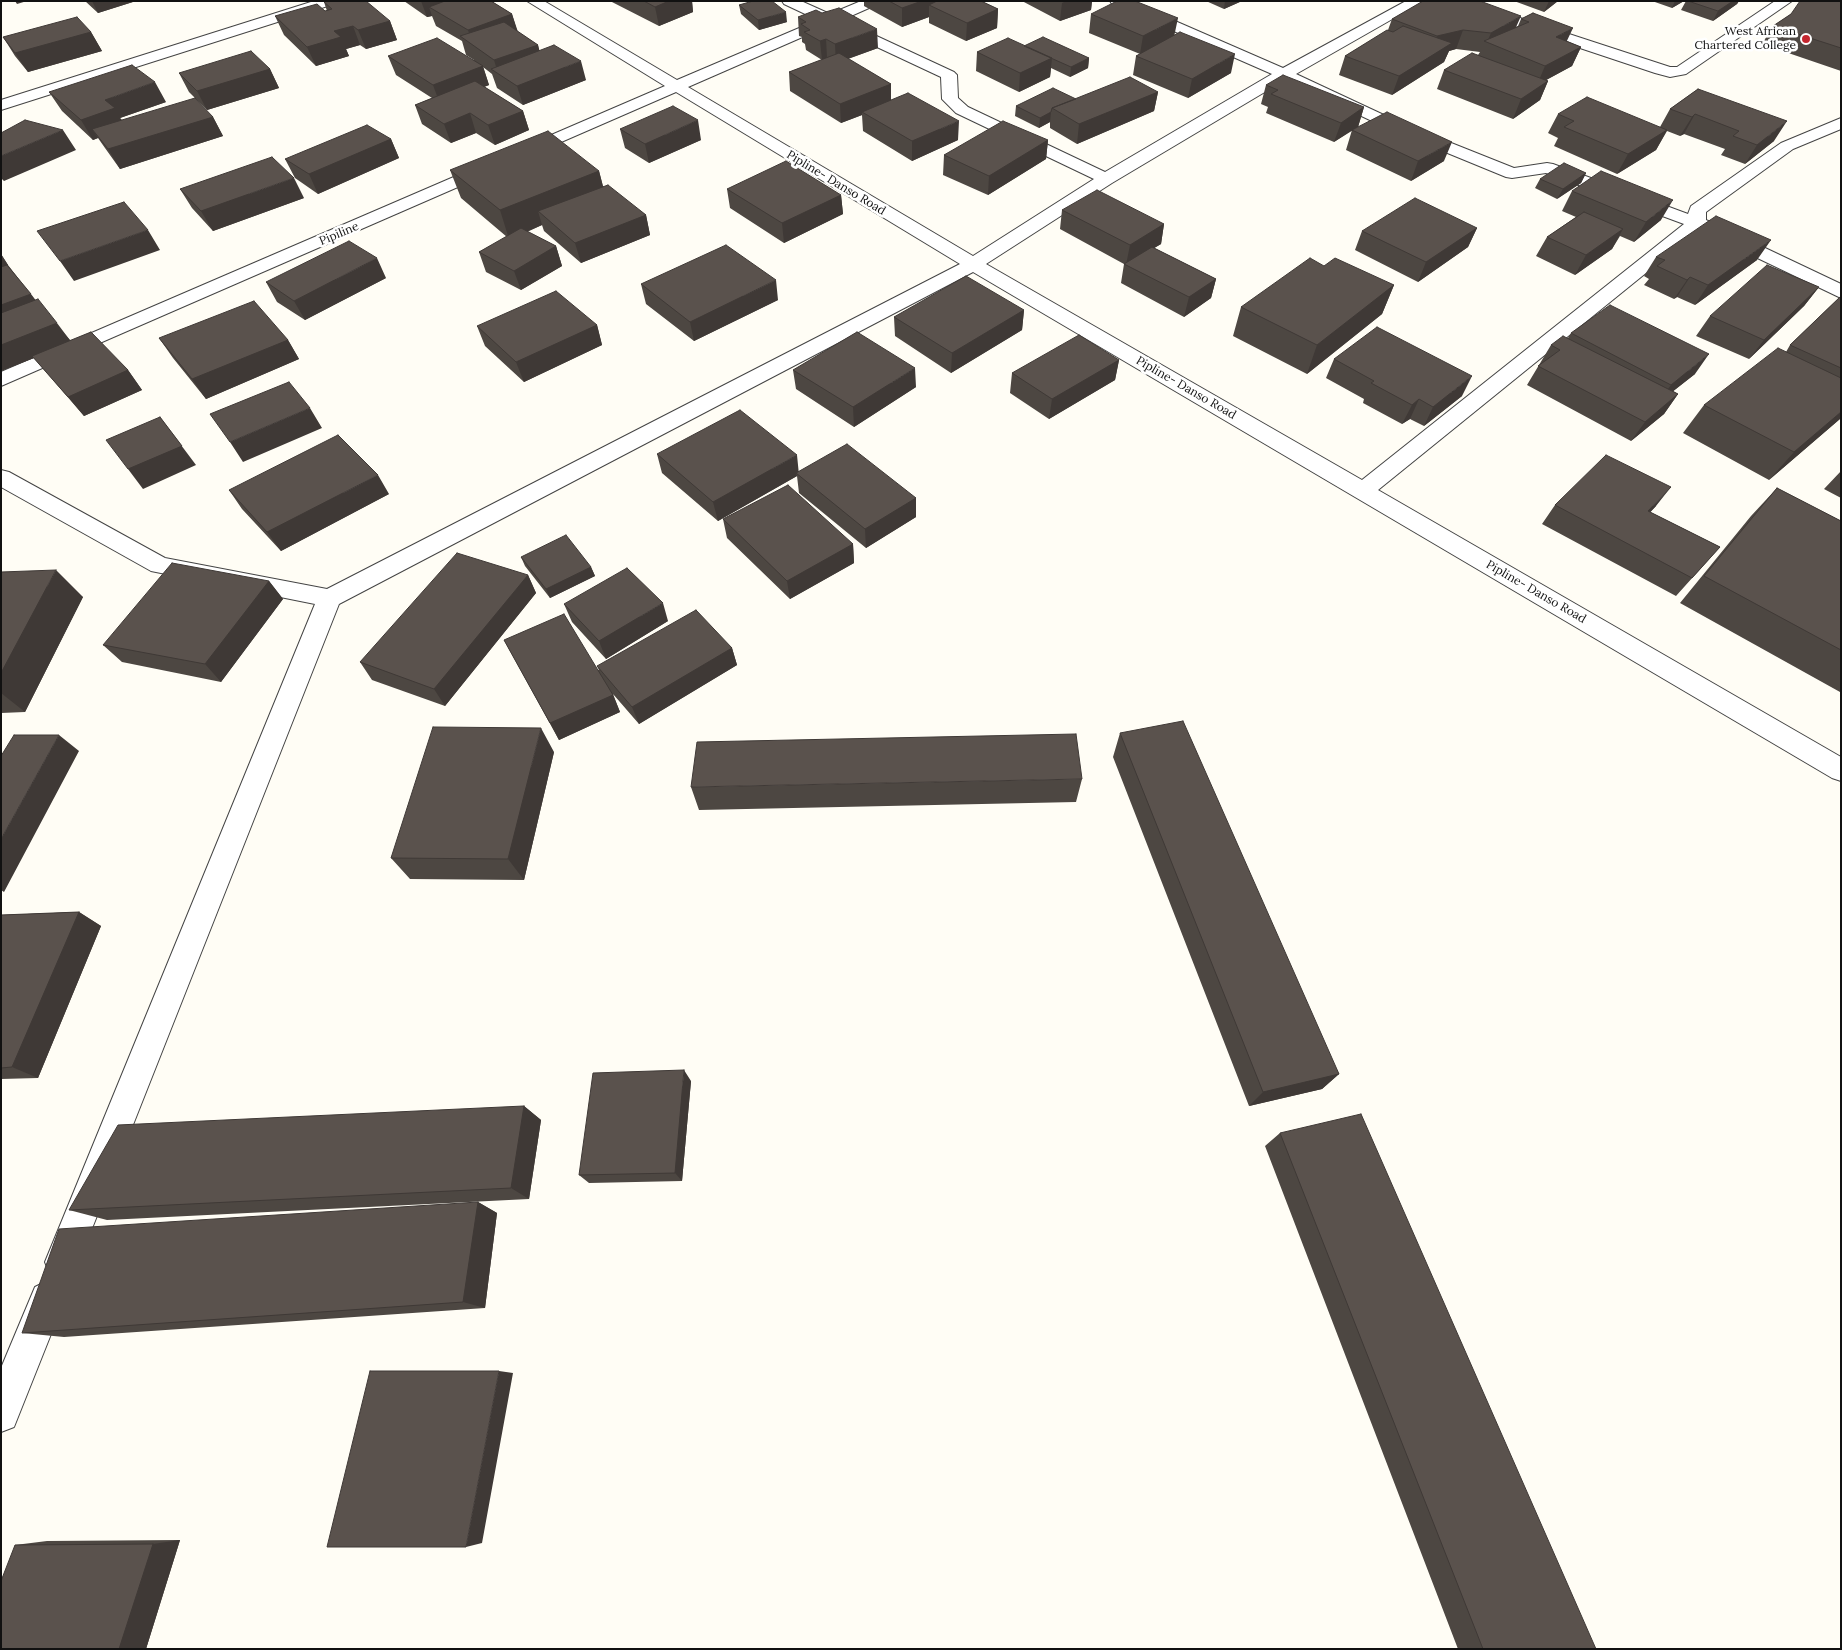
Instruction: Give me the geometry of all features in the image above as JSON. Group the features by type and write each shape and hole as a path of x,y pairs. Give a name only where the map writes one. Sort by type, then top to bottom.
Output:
{"street":[{"path":"1,105 329,1"},
{"name":"Pipline- Danso Road","path":"534,1 676,88 973,264 1841,770"},
{"path":"789,1 935,67 949,75 950,99 962,110 1106,179"},
{"name":"Pipiline","path":"1,380 873,1"},
{"path":"1117,1 1284,74 1395,126 1512,173 1547,168 1697,223 1826,283 1841,292"},
{"path":"1,477 159,565 329,598 973,264 1106,179 1284,74 1417,1"},
{"path":"1453,1 1670,72 1682,71 1785,1"},
{"path":"1697,223 1697,210 1787,146 1841,123"},
{"path":"1363,491 1697,223"},
{"path":"1,1414 329,598"}],"building":[{"path":"366,1 390,21 358,30 353,26 334,31 341,37 307,47 275,16 317,4 325,11 332,9 324,2"},
{"path":"445,1 491,1 512,14 468,30 429,7"},
{"path":"644,1 669,1 655,7"},
{"path":"753,1 772,1 786,12 758,20 739,5"},
{"path":"889,1 922,1 902,8"},
{"path":"937,1 981,1 998,9 967,23 929,5"},
{"path":"1117,1 1135,1 1178,18 1143,36 1091,14"},
{"path":"1423,1 1480,1 1521,16 1491,33 1463,30 1437,36 1392,19"},
{"path":"1688,1 1733,1 1718,11"},
{"path":"1800,1 1841,1 1841,48 1773,26 1791,14"},
{"path":"839,8 877,29 835,44 826,39 820,41 804,32 810,30 801,24 806,22 798,17 816,10 822,13"},
{"path":"1533,13 1573,28 1556,37 1581,47 1545,66 1484,41 1529,22 1521,19"},
{"path":"77,17 91,32 15,53 3,37"},
{"path":"504,22 538,45 494,60 460,36"},
{"path":"1403,26 1452,43 1399,76 1345,56 1387,30 1393,32"},
{"path":"1180,32 1235,54 1192,79 1136,56"},
{"path":"1043,37 1089,58 1071,67 1024,46"},
{"path":"437,38 483,66 433,85 388,56"},
{"path":"1008,38 1052,58 1020,73 977,52"},
{"path":"554,45 581,61 517,86 491,69"},
{"path":"251,51 270,69 197,91 179,73"},
{"path":"839,53 891,84 840,104 789,72"},
{"path":"1472,53 1548,81 1521,99 1444,70"},
{"path":"132,65 155,82 105,100 115,108 81,120 49,92"},
{"path":"1283,75 1364,107 1341,123 1271,94 1278,90 1266,85"},
{"path":"1130,77 1158,92 1079,124 1052,108"},
{"path":"475,81 523,111 488,125 470,113 444,124 415,105"},
{"path":"1053,88 1076,99 1052,108 1051,112 1040,118 1016,106"},
{"path":"1698,89 1787,121 1757,145 1733,136 1739,131 1695,114 1692,117 1670,109"},
{"path":"908,93 959,121 912,141 862,112"},
{"path":"1587,97 1667,130 1628,154 1564,127 1574,121 1558,114"},
{"path":"195,98 213,117 108,149 92,129"},
{"path":"673,106 698,120 645,144 620,129"},
{"path":"1387,112 1452,142 1418,161 1352,130"},
{"path":"25,120 63,130 1,156 1,133"},
{"path":"1003,121 1048,140 989,176 944,155"},
{"path":"367,125 391,139 309,174 285,159"},
{"path":"548,131 599,171 500,210 450,170"},
{"path":"272,157 294,178 201,211 180,189"},
{"path":"786,161 841,195 782,223 727,189"},
{"path":"1564,163 1586,173 1563,189 1540,179"},
{"path":"1601,171 1673,200 1646,222 1572,191"},
{"path":"608,185 646,215 575,243 538,211"},
{"path":"1097,190 1164,224 1130,245 1062,210"},
{"path":"1415,198 1477,228 1426,262 1362,231"},
{"path":"124,202 148,230 60,261 37,231"},
{"path":"1584,212 1623,229 1586,255 1547,237"},
{"path":"1716,216 1771,240 1708,285 1690,277 1687,280 1657,266 1665,260 1656,257"},
{"path":"521,228 556,246 514,271 479,252"},
{"path":"349,241 377,258 294,301 266,282"},
{"path":"726,245 776,280 690,322 641,284"},
{"path":"1152,247 1216,279 1189,297 1124,264"},
{"path":"1310,258 1324,266 1335,258 1394,285 1317,345 1241,307"},
{"path":"7,265 31,294 1,305 1,267"},
{"path":"1767,265 1819,287 1764,340 1710,316"},
{"path":"966,276 1024,310 952,353 894,317"},
{"path":"556,291 597,325 516,362 477,326"},
{"path":"1841,296 1841,368 1790,345"},
{"path":"38,299 57,323 1,345 1,313"},
{"path":"254,301 288,340 192,379 159,338"},
{"path":"1610,305 1709,354 1671,385 1571,333"},
{"path":"1377,327 1472,376 1433,407 1419,399 1412,405 1371,383 1374,381 1334,359"},
{"path":"91,332 128,370 68,397 32,356"},
{"path":"857,332 915,368 853,407 793,370"},
{"path":"1079,335 1119,360 1052,399 1012,373"},
{"path":"1563,336 1678,394 1645,422 1538,366 1560,350 1551,345"},
{"path":"1778,348 1841,378 1841,412 1794,452 1704,405"},
{"path":"289,382 310,408 230,442 210,414"},
{"path":"740,410 797,455 713,502 657,454"},
{"path":"160,417 182,446 128,469 106,440"},
{"path":"338,435 378,475 267,532 229,490"},
{"path":"847,444 916,498 865,529 796,473"},
{"path":"1606,455 1671,487 1648,511 1720,547 1692,578 1555,505"},
{"path":"788,485 853,544 787,581 723,519"},
{"path":"1777,488 1841,521 1841,650 1704,576"},
{"path":"566,535 591,567 546,589 521,557"},
{"path":"457,553 528,575 434,689 360,662"},
{"path":"172,563 269,581 205,664 103,645"},
{"path":"627,568 663,603 599,641 564,604"},
{"path":"56,570 1,673 1,572"},
{"path":"696,610 732,648 632,707 597,666"},
{"path":"564,614 613,695 550,723 504,640"},
{"path":"1183,721 1339,1074 1263,1092 1120,733"},
{"path":"433,727 541,728 508,859 391,858"},
{"path":"1076,734 1082,779 691,787 697,742"},
{"path":"14,735 59,735 1,839 1,756"},
{"path":"79,912 12,1067 1,1068 1,915"},
{"path":"684,1070 675,1173 579,1175 593,1073"},
{"path":"524,1106 511,1188 69,1210 118,1125"},
{"path":"1361,1114 1596,1649 1483,1649 1280,1133"},
{"path":"478,1202 463,1302 22,1333 59,1229"},
{"path":"370,1371 499,1371 466,1547 327,1547"},
{"path":"153,1544 119,1649 1,1649 1,1581 15,1545"}],"place":[{"name":"West African Chartered College","path":"1806,39"}]}
